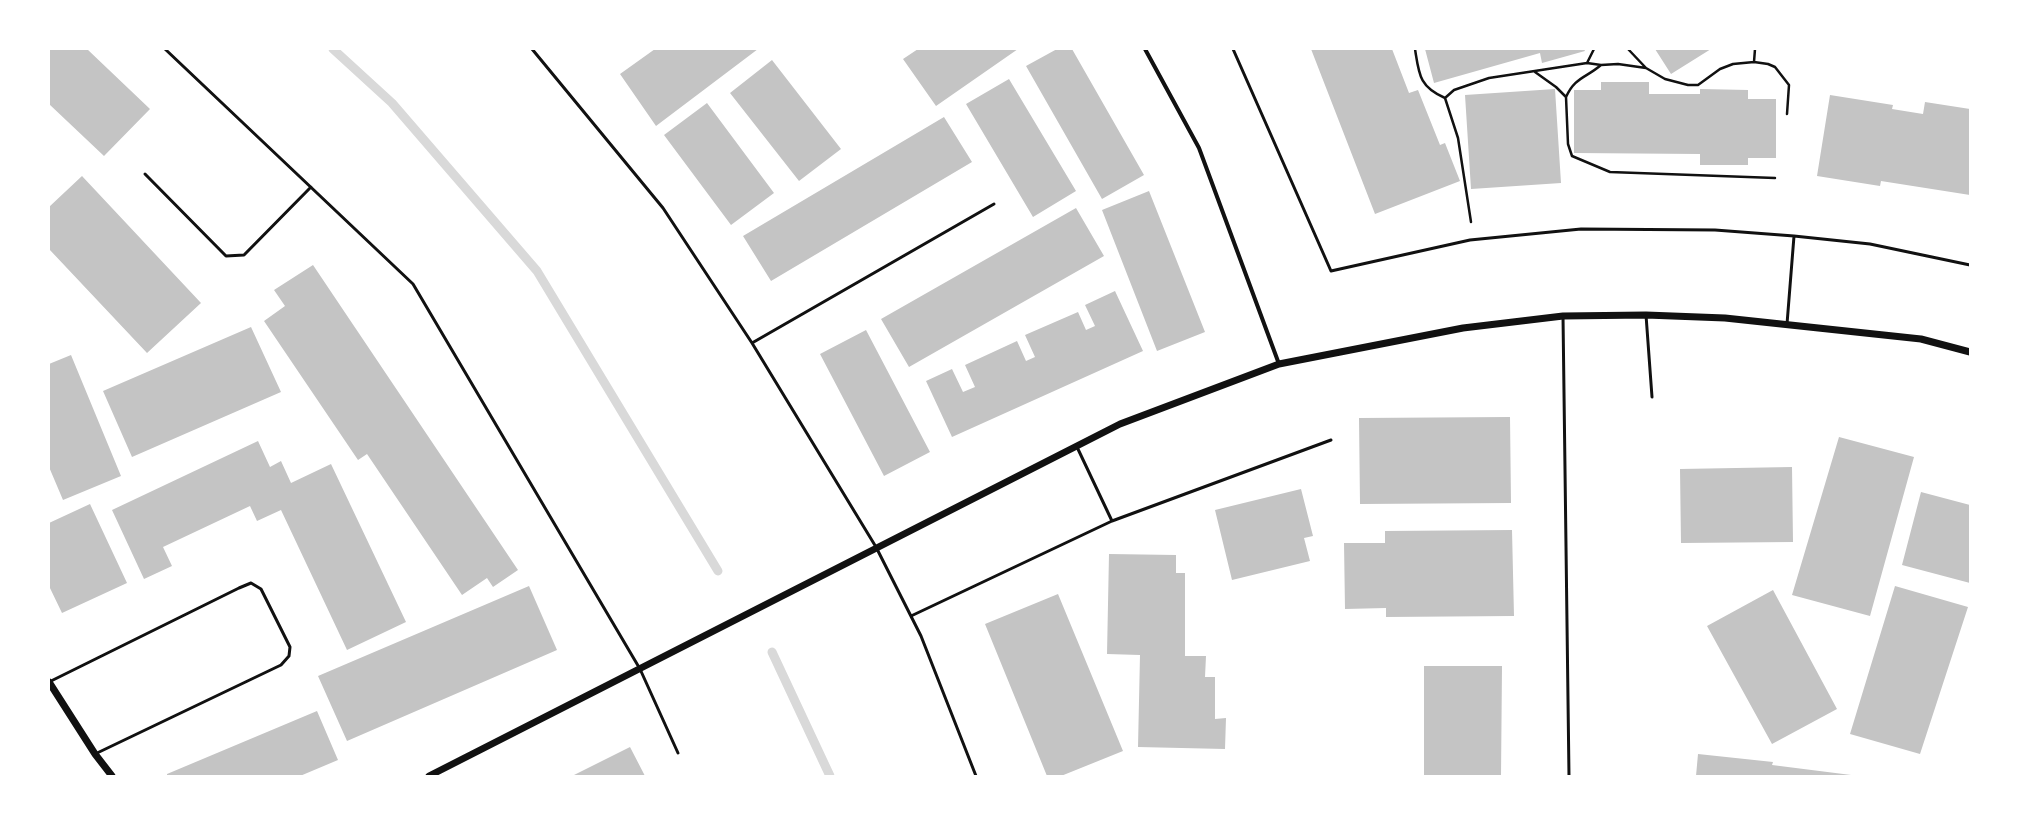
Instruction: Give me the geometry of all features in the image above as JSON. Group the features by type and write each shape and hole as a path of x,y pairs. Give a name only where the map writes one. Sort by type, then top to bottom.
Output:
{"street":[{"path":"1145,49 1199,148 1279,364"},
{"path":"430,776 876,547 1120,424 1279,364 1463,328 1563,316 1646,315 1725,318 1921,339 1970,352"},
{"path":"49,682 95,754 112,776"}],"lane":[{"path":"165,49 413,284 640,669 678,754"},
{"path":"532,49 663,208 752,343 876,547 921,636 976,776"},
{"path":"1233,49 1331,271 1473,239 1581,229 1715,230 1794,236 1870,244 1970,265"},
{"path":"145,174 226,256 244,255 311,187"},
{"path":"752,343 994,204"},
{"path":"1787,324 1794,236"},
{"path":"1646,315 1652,397"},
{"path":"1563,316 1569,776"},
{"path":"911,616 1112,521 1332,440"},
{"path":"1077,446 1112,521"},
{"path":"49,682 250,583 260,589 290,647 289,656 281,665 95,754"}],"path":[{"path":"1415,49 1417,65 1425,86 1433,93 1445,98 1458,138 1473,239"},
{"path":"1587,63 1594,49"},
{"path":"1628,49 1646,68"},
{"path":"1754,62 1755,49"},
{"path":"1445,98 1454,90 1489,78 1587,63 1601,65 1618,64 1646,68 1676,82 1688,85 1698,85 1720,69 1733,64 1754,62 1768,64 1775,67 1789,85 1787,114"},
{"path":"1601,65 1577,80 1570,87 1566,97 1568,144 1572,156 1583,162 1610,172 1775,178"},
{"path":"1535,72 1556,87 1566,97"}],"building":[{"path":"49,49 87,49 150,109 104,156 49,104"},
{"path":"655,49 758,49 656,126 620,74"},
{"path":"918,49 1018,49 936,106 903,59"},
{"path":"1057,49 1072,49 1144,175 1102,199 1026,66"},
{"path":"1311,49 1392,49 1409,93 1418,90 1440,145 1445,143 1460,181 1375,214"},
{"path":"1425,49 1584,49 1585,51 1542,63 1540,53 1434,83"},
{"path":"1655,49 1711,49 1671,74"},
{"path":"772,60 841,149 799,181 730,93"},
{"path":"1009,79 1076,191 1033,217 966,104"},
{"path":"1601,82 1649,82 1649,94 1700,94 1700,89 1748,90 1748,99 1776,99 1776,158 1748,158 1748,165 1700,165 1700,154 1574,153 1574,90 1601,90"},
{"path":"1555,89 1561,183 1471,189 1465,95"},
{"path":"1830,95 1893,105 1892,109 1923,114 1925,102 1970,109 1970,195 1881,181 1880,186 1817,176"},
{"path":"707,103 774,193 731,225 664,135"},
{"path":"944,117 972,162 771,281 743,236"},
{"path":"82,176 201,303 147,353 49,249 49,207"},
{"path":"1149,191 1205,332 1157,351 1102,210"},
{"path":"1076,208 1104,256 909,367 881,319"},
{"path":"313,265 518,570 493,587 487,578 462,595 367,454 358,460 264,321 285,306 274,290"},
{"path":"1115,291 1143,351 952,437 926,381 952,369 963,392 975,387 965,365 1017,341 1026,361 1035,357 1025,335 1078,312 1086,330 1095,326 1085,305"},
{"path":"251,327 281,392 132,457 103,391"},
{"path":"866,330 930,452 884,476 820,354"},
{"path":"71,355 121,476 63,500 49,467 49,364"},
{"path":"1510,417 1511,503 1360,504 1359,418"},
{"path":"1839,437 1914,457 1870,616 1792,595"},
{"path":"258,441 270,467 281,461 291,483 331,464 406,622 347,650 281,510 257,521 250,506 163,547 172,566 144,579 112,510"},
{"path":"1792,467 1793,542 1681,543 1680,469"},
{"path":"1301,489 1313,536 1304,538 1310,561 1232,580 1215,510"},
{"path":"1921,492 1970,505 1970,583 1902,565"},
{"path":"90,504 127,583 62,613 49,586 49,523"},
{"path":"1512,530 1514,616 1386,617 1386,608 1345,609 1344,543 1385,543 1385,531"},
{"path":"1109,554 1176,555 1176,573 1185,573 1185,656 1206,656 1205,677 1215,677 1215,719 1226,718 1225,749 1138,747 1140,655 1107,654"},
{"path":"529,586 557,650 347,741 318,676"},
{"path":"1895,586 1968,607 1920,754 1850,734"},
{"path":"1773,590 1837,709 1772,744 1707,626"},
{"path":"1058,594 1123,751 1061,776 1047,776 985,624"},
{"path":"1424,666 1502,666 1501,776 1424,776"},
{"path":"317,711 338,760 300,776 167,776 167,774"},
{"path":"630,747 645,776 572,776"},
{"path":"1698,754 1773,762 1772,765 1859,776 1696,776"}],"waterway":[{"path":"333,49 392,103 537,271 718,571"},
{"path":"772,652 830,776"}]}
